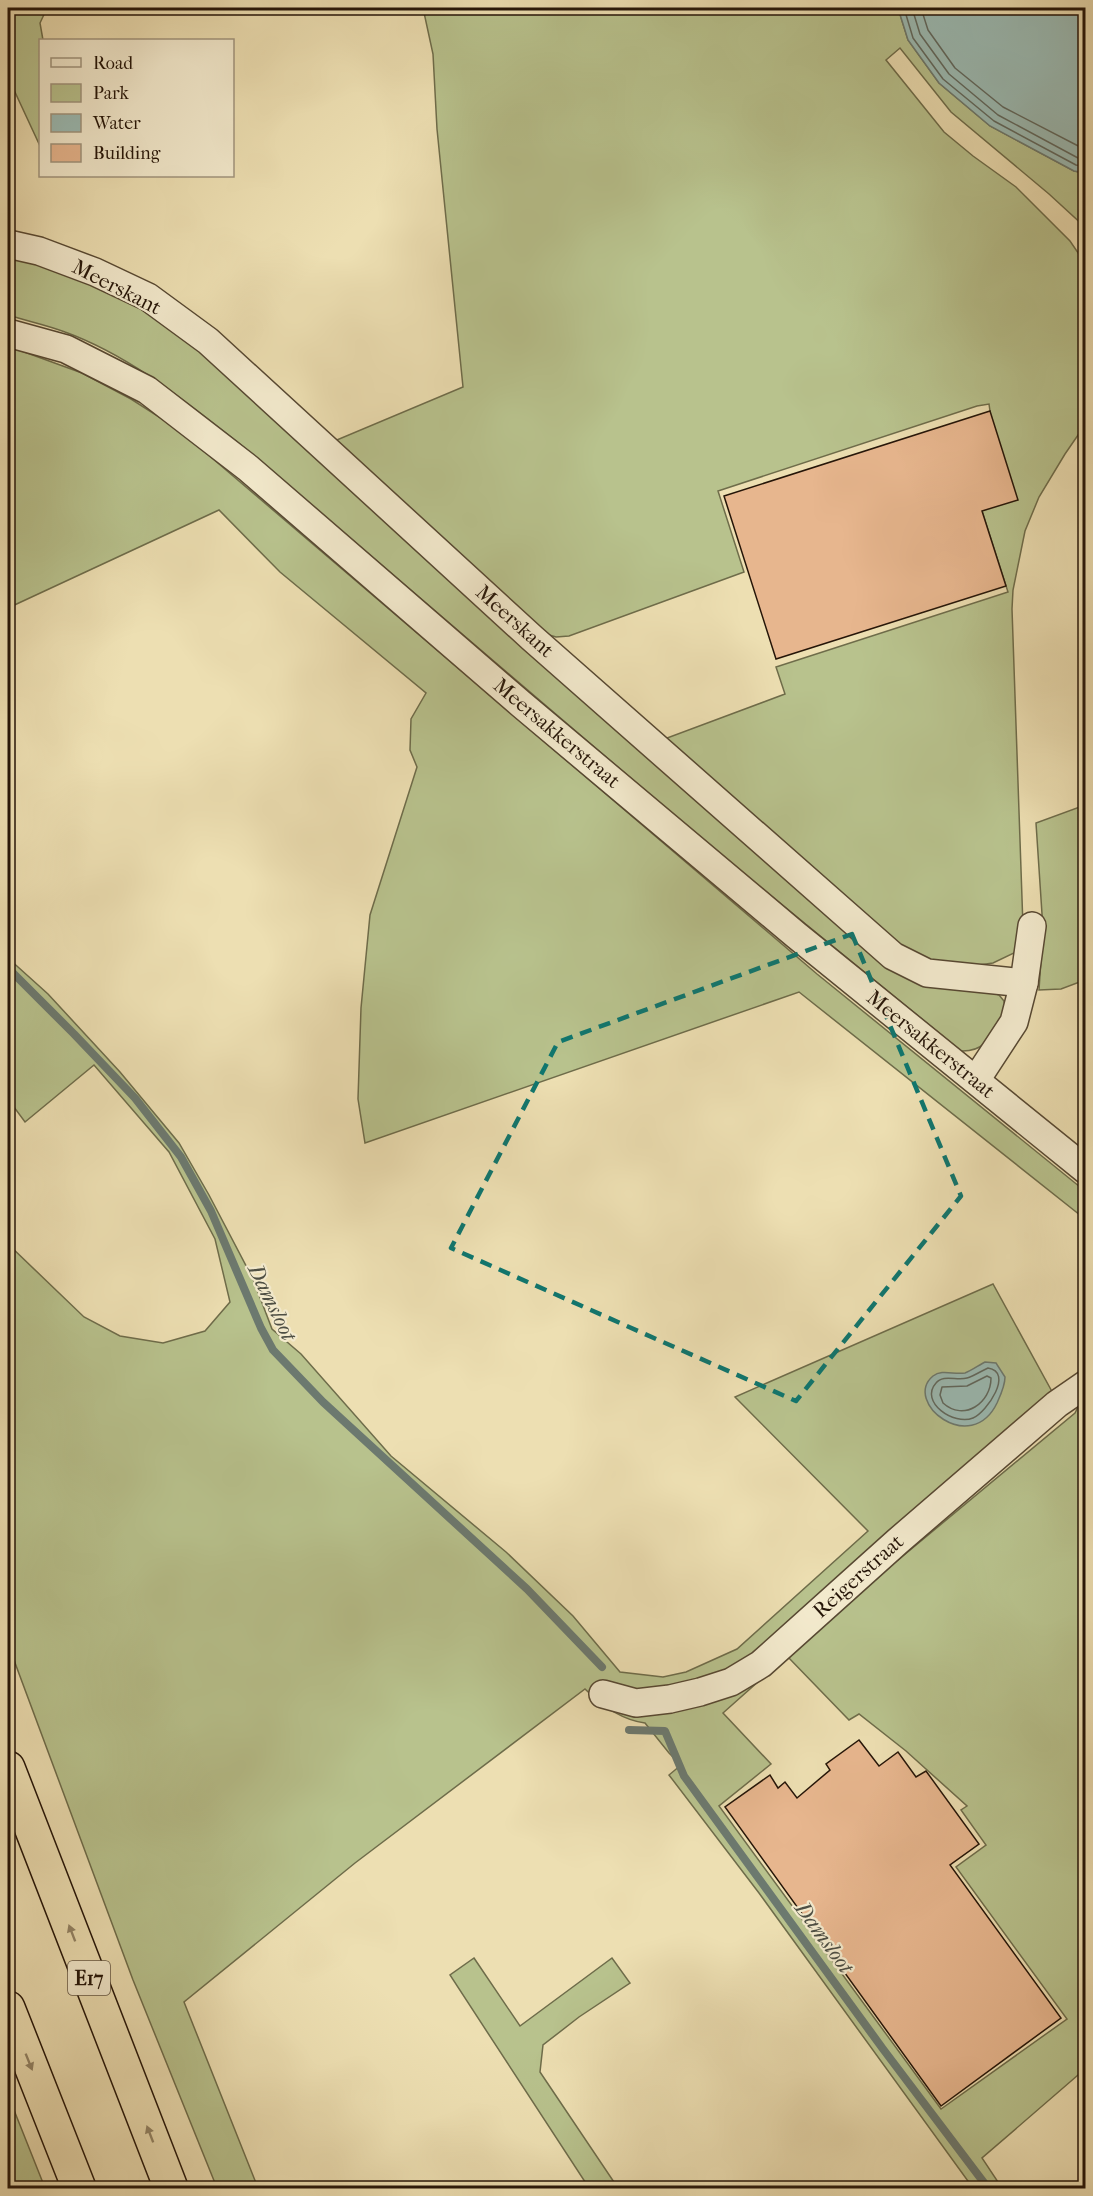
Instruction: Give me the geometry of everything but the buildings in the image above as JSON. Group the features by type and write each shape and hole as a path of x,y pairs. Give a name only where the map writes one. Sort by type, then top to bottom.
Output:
{"highway":[{"name":"E17","path":"8,1768 171,2188"},
{"path":"8,2008 79,2188"}],"street":[{"name":"Meerskant","path":"8,244 39,251 148,297 208,341 532,638 893,956 927,973 1024,983"},
{"name":"Meersakkerstraat","path":"8,333 66,349 147,390 248,468 539,719 796,935 1086,1170"},
{"path":"976,1080 1014,1022 1024,983 1032,926"},
{"name":"Reigerstraat","path":"603,1694 636,1703 670,1699 732,1682 761,1664 898,1541 1057,1404 1086,1384"}],"highlighted area":[{"path":"852,934 961,1196 796,1401 451,1248 558,1042"}],"green space":[{"path":"8,8 47,8 40,23 43,39 39,39 39,144 8,77"},
{"path":"423,8 898,8 908,40 939,83 990,126 1074,171 1085,173 1085,227 951,112 900,48 886,60 944,132 1016,187 1070,241 1085,263 1085,425 1039,497 1025,531 1013,590 1023,927 1019,946 1014,953 993,963 958,968 910,957 659,741 785,694 776,667 1008,592 982,511 989,404 718,491 744,572 569,636 556,637 539,632 332,442 463,387 437,129 433,54"},
{"path":"8,250 157,311 879,953 999,995 1004,1001 1006,1011 993,1033 977,1048 961,1051 710,846 240,444 178,396 135,367 89,342 8,315"},
{"path":"8,346 82,373 131,399 178,429 817,974 1085,1191 1085,1219 799,992 365,1143 358,1099 361,1008 370,915 417,767 410,750 411,719 426,693 280,572 219,510 8,608"},
{"path":"1085,805 1085,980 1061,989 1039,990 1043,929 1036,823"},
{"path":"8,958 48,994 120,1072 179,1143 253,1279 272,1329 301,1354 391,1456 506,1552 573,1616 620,1672 663,1677 686,1672 737,1649 868,1531 735,1397 993,1284 1055,1397 881,1544 898,1560 1075,1413 1085,1398 1085,2069 982,2158 1002,2188 973,2188 759,1893 669,1775 681,1765 645,1723 628,1719 612,1711 585,1689 355,1863 184,2002 258,2188 217,2188 133,1980 8,1644 8,1244 84,1317 120,1336 163,1343 205,1331 230,1302 215,1239 169,1152 94,1065 25,1122 8,1099","holes":["787,1656 849,1720 859,1714 906,1751 967,1806 961,1810 986,1845 956,1867 1067,2019 941,2109 719,1806 771,1764 723,1713"]},
{"path":"474,1958 520,2026 612,1958 630,1983 579,2017 543,2045 540,2072 618,2188 589,2188 450,1975"},
{"path":"8,2095 45,2188 8,2188"}],"water":[{"path":"898,8 1085,8 1085,173 1074,171 990,126 939,83 908,40"},
{"path":"985,1362 996,1363 1005,1377 1004,1387 997,1403 986,1418 972,1425 957,1425 944,1420 933,1410 926,1399 926,1387 933,1376 940,1373 965,1373"}],"waterway":[{"name":"Damsloot","path":"8,968 135,1098 181,1157 211,1211 261,1328 273,1350 323,1402 527,1589 602,1667"},
{"name":"Damsloot","path":"629,1730 665,1731 684,1776 883,2049 988,2188"}]}
